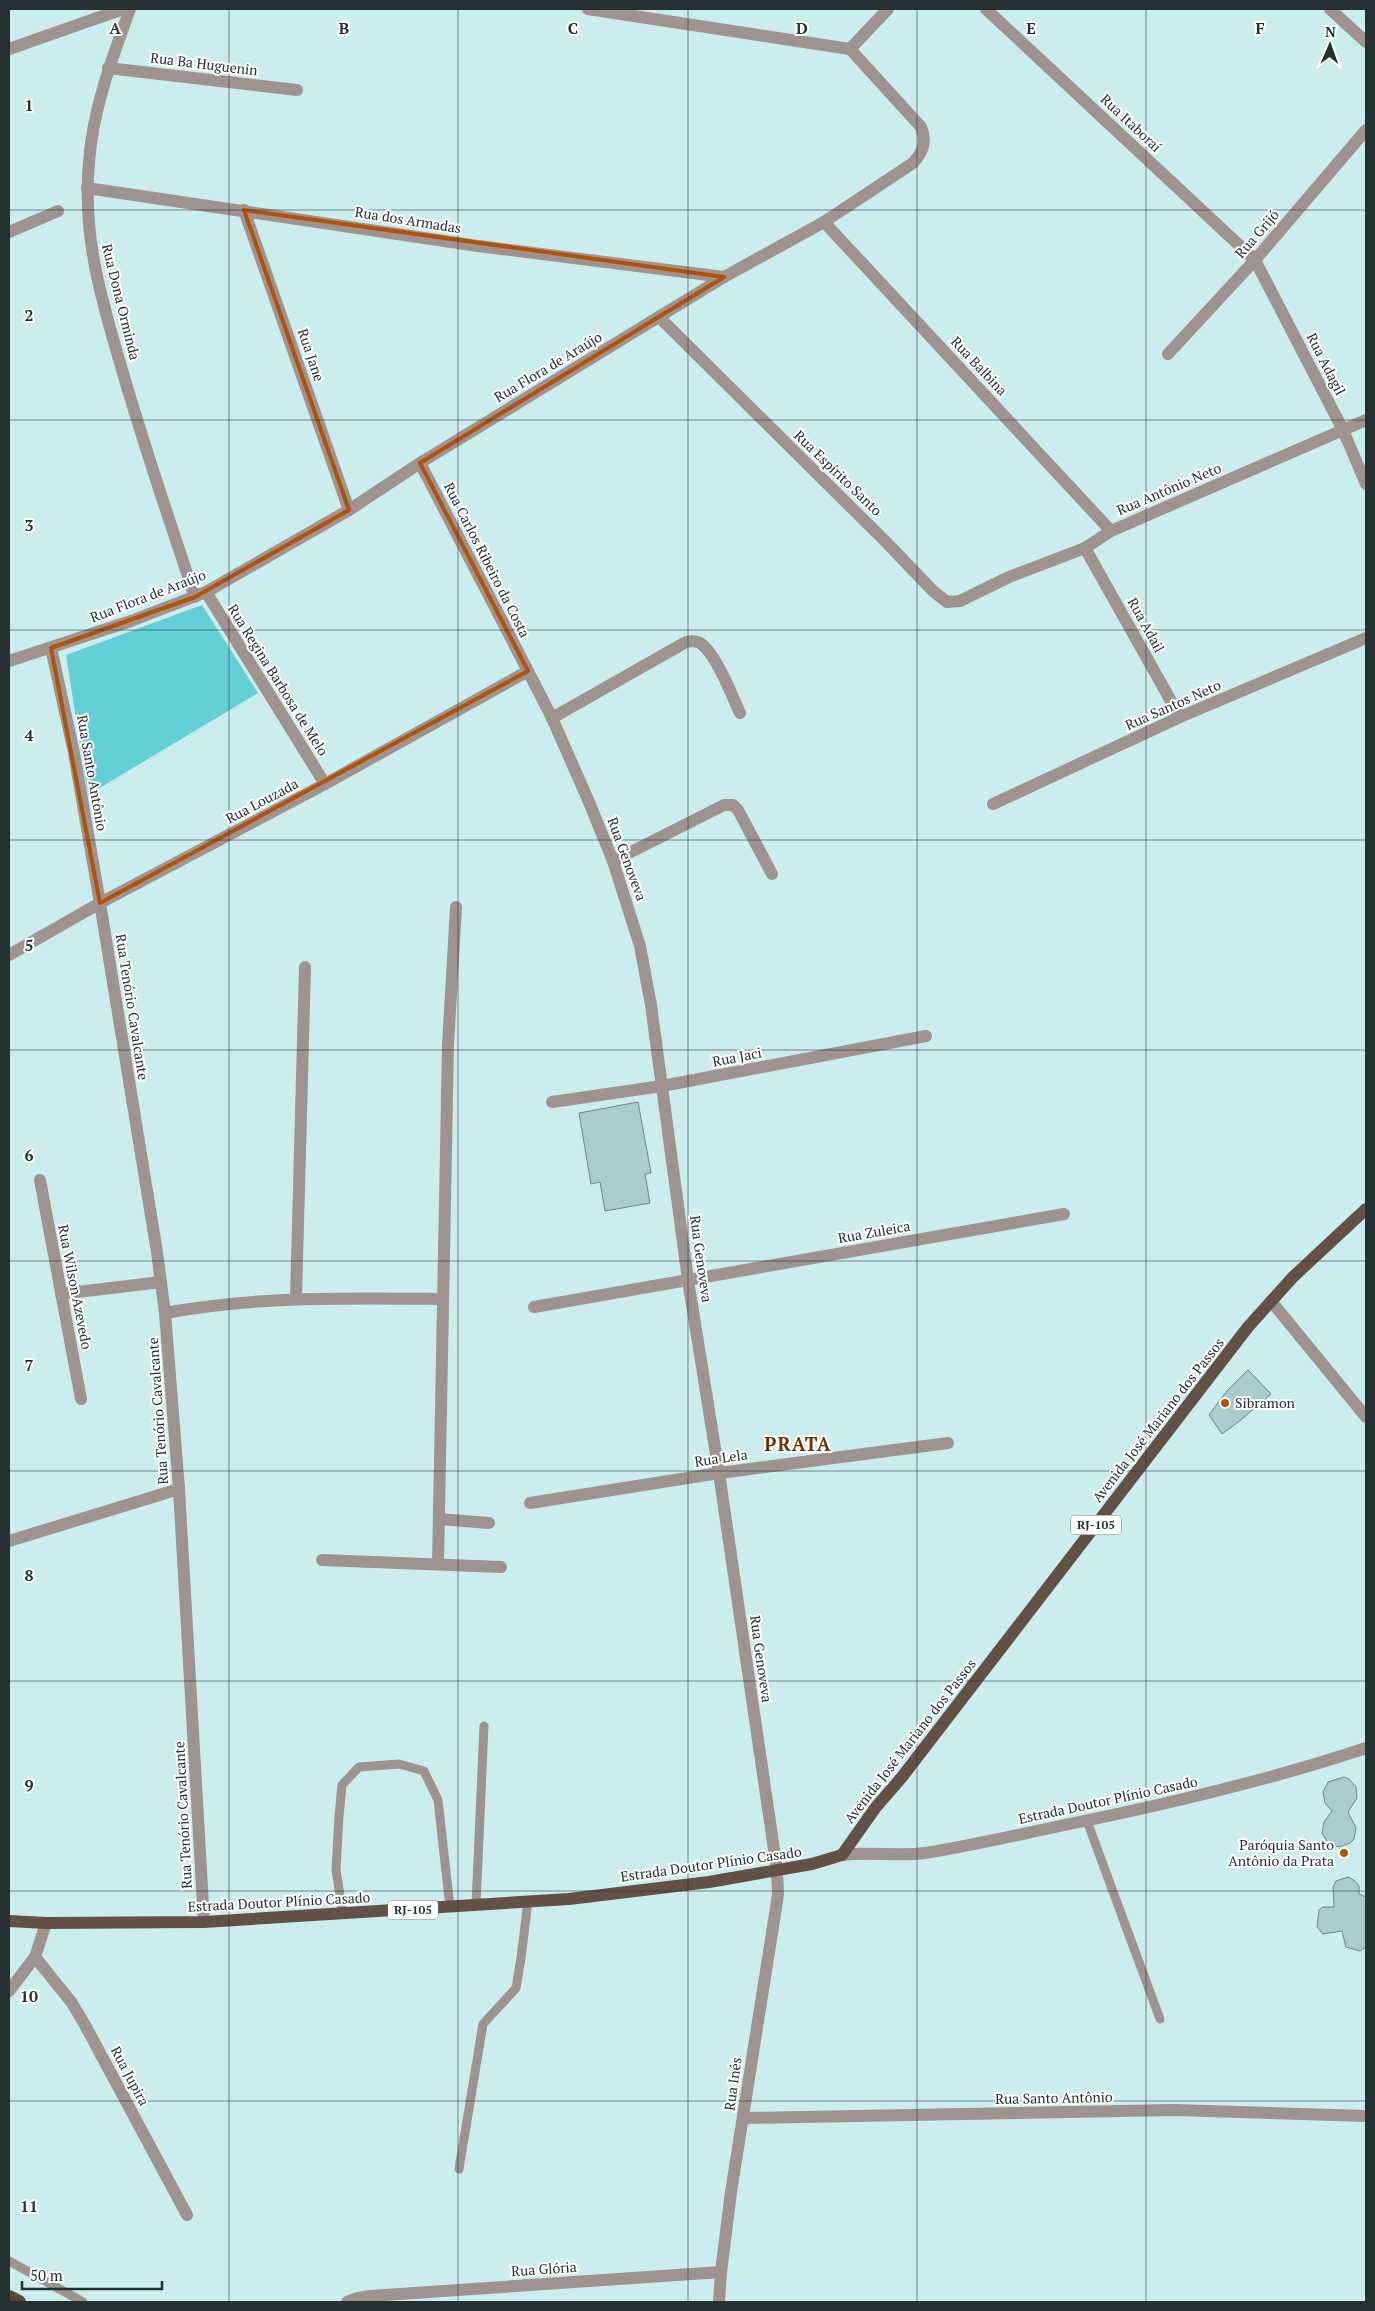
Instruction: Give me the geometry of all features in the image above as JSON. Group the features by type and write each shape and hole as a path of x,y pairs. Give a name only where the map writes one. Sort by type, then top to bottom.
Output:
{"highway":[{"path":"9,2297 19,2302"}],"main road":[{"name":"Avenida José Mariano dos Passos","path":"842,1854 1248,1327 1293,1277 1366,1209"},
{"name":"Estrada Doutor Plínio Casado","path":"46,1923 204,1922 569,1899 709,1882 812,1864 842,1854"},
{"name":"RJ-105","path":"9,1921 46,1923"}],"street":[{"path":"9,49 123,9"},
{"name":"Rua Dona Orminda","path":"130,9 97,104 91,138 87,188 92,256 107,319 144,446 200,594"},
{"path":"588,9 850,49 888,9"},
{"name":"Rua Itaboraí","path":"986,9 1255,260"},
{"path":"1330,9 1366,42"},
{"name":"Rua Flora de Araújo","path":"9,661 52,648 200,594 349,510 420,463 724,277 824,222 913,163 920,156 924,142 921,127 914,117 850,49"},
{"name":"Rua Ba Huguenin","path":"108,68 297,90"},
{"name":"Rua Grijó","path":"1168,354 1255,260 1366,130"},
{"name":"Rua dos Armadas","path":"87,188 478,246 724,277"},
{"name":"Rua Jane","path":"244,210 349,510"},
{"path":"9,232 58,211"},
{"name":"Rua Balbina","path":"824,222 1111,531"},
{"name":"Rua Adagil","path":"1255,260 1343,430 1366,484"},
{"name":"Rua Espírito Santo","path":"659,317 940,598 947,602 960,601 1009,577"},
{"name":"Rua Antônio Neto","path":"1009,577 1085,548 1111,531 1366,420"},
{"name":"Rua Carlos Ribeiro da Costa","path":"420,463 528,671"},
{"name":"Rua Adail","path":"1085,548 1180,717"},
{"name":"Rua Regina Barbosa de Melo","path":"200,594 325,784"},
{"name":"Rua Santos Neto","path":"993,804 1180,717 1366,638"},
{"path":"552,718 681,645 693,641 704,646 712,657 740,713"},
{"name":"Rua Santo Antônio","path":"52,648 74,753 100,903"},
{"name":"Rua Genoveva","path":"528,671 552,718 613,861 640,946 662,1086 688,1280 719,1473 777,1870"},
{"name":"Rua Louzada","path":"9,955 100,903 325,784 528,671"},
{"path":"613,861 729,804 738,810 772,874"},
{"name":"Rua Tenório Cavalcante","path":"100,903 165,1312 179,1489 204,1922"},
{"path":"438,1564 448,1045 456,907"},
{"path":"296,1298 305,967"},
{"name":"Rua Jaci","path":"552,1102 662,1086 926,1036"},
{"name":"Rua Wilson Azevedo","path":"40,1180 81,1399"},
{"name":"Rua Zuleica","path":"534,1307 1064,1214"},
{"path":"61,1294 161,1282"},
{"path":"165,1312 213,1304 296,1298 442,1299"},
{"path":"1271,1301 1366,1417"},
{"name":"Rua Lela","path":"530,1503 719,1473 948,1443"},
{"path":"9,1541 179,1489"},
{"path":"439,1519 489,1523"},
{"path":"322,1560 501,1567"},
{"name":"Estrada Doutor Plínio Casado","path":"842,1854 859,1852 890,1855 923,1853 1087,1821 1224,1790 1366,1748"},
{"name":"Rua Inês","path":"719,2302 721,2272 743,2118 778,1895 777,1870"},
{"path":"9,1991 35,1957 46,1923"},
{"name":"Rua Jupira","path":"35,1957 72,2003 86,2024 187,2215"},
{"name":"Rua Santo Antônio","path":"743,2118 1174,2110 1366,2116"},
{"name":"Rua Glória","path":"347,2302 370,2296 721,2272"}],"lane":[{"path":"476,1905 484,1726"},
{"path":"344,1914 336,1870 342,1785 359,1768 399,1764 424,1771 438,1800 450,1907"},
{"path":"1087,1821 1160,2019"},
{"path":"459,2169 483,2024 516,1988 522,1958 528,1901"},
{"path":"9,2261 83,2302"}],"highlighted area":[{"path":"244,210 724,277 420,463 528,671 100,903 51,648 195,597 349,510"}],"shaded area":[{"path":"202,605 258,693 88,795 66,655"}],"building":[{"path":"638,1102 651,1173 645,1174 650,1203 605,1211 600,1182 591,1184 579,1113"},
{"path":"1248,1370 1271,1394 1222,1434 1209,1415 1226,1392"},
{"path":"1344,1777 1349,1779 1356,1787 1357,1798 1348,1812 1356,1828 1354,1839 1350,1843 1339,1847 1328,1843 1322,1833 1324,1822 1332,1811 1325,1803 1323,1792 1328,1782"},
{"path":"1348,1877 1359,1886 1359,1894 1366,1897 1366,1947 1360,1951 1346,1947 1342,1931 1323,1934 1317,1927 1319,1910 1323,1907 1334,1907 1333,1887 1336,1881"}],"place":[{"name":"Sibramon","path":"1225,1403"},
{"name":"Paróquia Santo Antônio da Prata","path":"1344,1853"}],"district":[{"name":"PRATA","path":"798,1444"}]}
